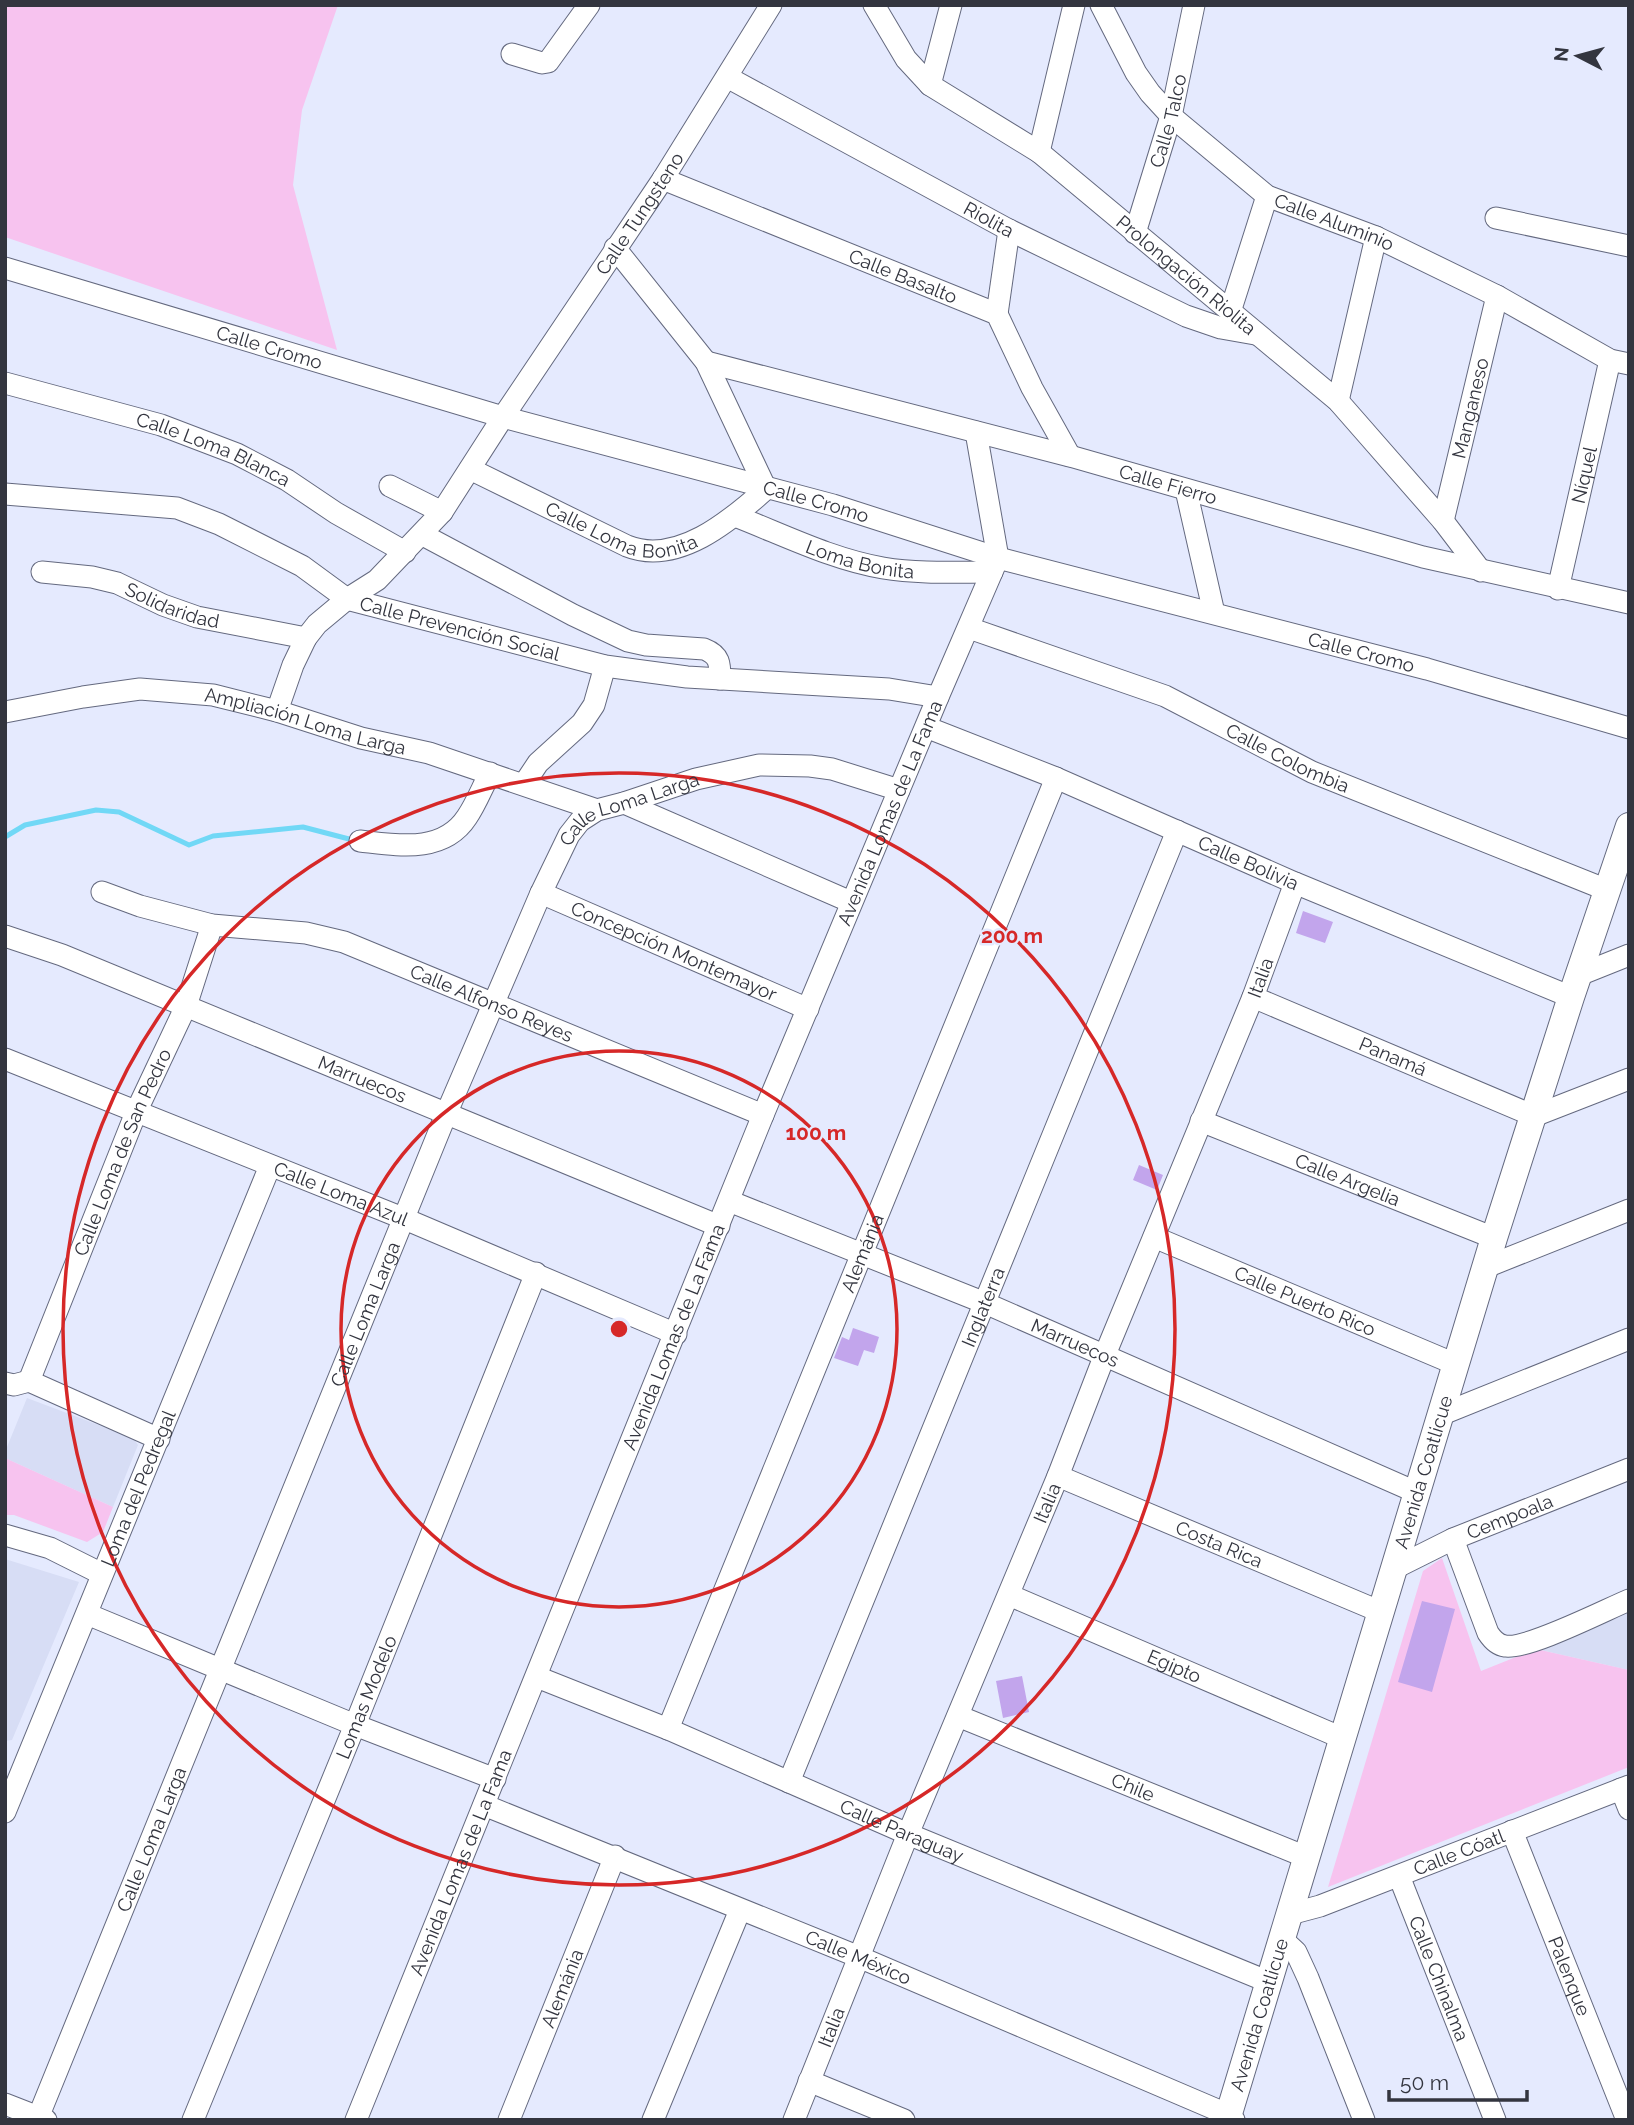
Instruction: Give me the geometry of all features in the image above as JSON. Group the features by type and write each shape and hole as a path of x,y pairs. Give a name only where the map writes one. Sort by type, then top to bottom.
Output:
{"street":[{"path":"512,54 542,64 548,62 589,5"},
{"name":"Calle Tungsteno","path":"503,417 663,178 771,5"},
{"name":"Prolongación Riolita","path":"874,5 906,59 930,85 1039,152 1338,401 1443,521 1481,571"},
{"path":"930,85 951,5"},
{"path":"1039,152 1074,5"},
{"name":"Calle Aluminio","path":"1101,5 1136,73 1171,116 1267,196 1376,237 1497,296 1619,362"},
{"name":"Calle Talco","path":"1135,233 1171,116 1194,5"},
{"name":"Riolita","path":"727,77 1009,230 1201,323 1261,335"},
{"name":"Calle Basalto","path":"663,178 997,314"},
{"path":"1230,312 1267,196"},
{"path":"1496,218 1629,246"},
{"path":"1009,230 997,314 1032,388 1070,456"},
{"path":"1338,401 1376,237"},
{"path":"615,248 706,362 765,489"},
{"name":"Calle Cromo","path":"5,268 503,417 833,505 995,565 1214,613 1427,669 1629,727"},
{"name":"Manganeso","path":"1443,521 1497,296"},
{"name":"Calle Fierro","path":"706,362 1070,456 1423,557 1629,603"},
{"name":"Níquel","path":"1558,589 1619,362"},
{"name":"Calle Loma Blanca","path":"5,383 161,425 237,454 287,480 336,513 405,552"},
{"path":"276,711 306,638 317,624 346,599 377,580 423,534 442,512 503,417"},
{"path":"976,432 995,565"},
{"name":"Calle Loma Bonita","path":"470,469 641,552 670,551 688,543 735,516 765,489"},
{"path":"390,486 442,512"},
{"path":"1186,490 1214,613"},
{"name":"Calle Prevención Social","path":"5,494 177,508 258,543 302,566 346,599 605,666 720,679 889,689 938,697"},
{"name":"Loma Bonita","path":"735,516 815,549 882,568 912,571 995,565"},
{"path":"423,534 573,615 628,641 712,652 718,657 720,679"},
{"name":"Avenida Lomas de La Fama","path":"356,2120 763,1115 995,565"},
{"name":"Solidaridad","path":"42,572 92,577 117,583 163,605 197,617 306,638"},
{"name":"Calle Colombia","path":"969,628 1165,696 1312,772 1607,890"},
{"path":"524,784 538,763 582,723 594,705 605,666"},
{"name":"Ampliación Loma Larga","path":"5,712 83,696 140,689 213,695 276,711 361,738 429,752 597,810"},
{"name":"Calle Bolivia","path":"926,727 1056,778 1295,883 1575,986"},
{"name":"Calle Loma Larga","path":"40,2119 219,1669 447,1112 541,893 569,835 580,821 597,810 696,779 759,765 832,769 899,790"},
{"path":"360,841 416,845 446,838 467,818 490,773"},
{"name":"Alemánia","path":"668,1728 1056,778"},
{"path":"624,803 852,902"},
{"name":"Avenida Coatlicue","path":"1230,2118 1455,1364 1575,986 1629,826"},
{"name":"Inglaterra","path":"789,1782 1177,831"},
{"name":"Italia","path":"794,2120 908,1834 1009,1595 1253,997 1295,883"},
{"name":"Calle Alfonso Reyes","path":"102,892 140,906 212,925 324,936 763,1115"},
{"name":"Concepción Montemayor","path":"541,893 808,1009"},
{"name":"Calle Loma de San Pedro","path":"29,1381 137,1110 186,1006 212,925"},
{"name":"Marruecos","path":"5,936 62,956 447,1112 719,1226"},
{"path":"1575,986 1629,955"},
{"name":"Panamá","path":"1253,997 1534,1116"},
{"name":"Calle Loma Azul","path":"5,1059 405,1219 676,1334"},
{"path":"1534,1116 1629,1079"},
{"name":"Calle Argelia","path":"1202,1121 1494,1238"},
{"name":"Loma del Pedregal","path":"5,1812 13,1772 87,1614 270,1166"},
{"name":"Marruecos","path":"729,1201 985,1303 1418,1493"},
{"path":"1486,1267 1629,1210"},
{"name":"Calle Puerto Rico","path":"1154,1237 1455,1364"},
{"name":"Lomas Modelo","path":"193,2120 536,1273"},
{"path":"1440,1415 1629,1339"},
{"path":"5,1383 13,1385 29,1381 159,1439"},
{"name":"Cempoala","path":"1393,1569 1453,1539 1629,1469"},
{"name":"Costa Rica","path":"1058,1476 1381,1612"},
{"path":"5,1535 50,1548 102,1574"},
{"path":"1453,1539 1488,1633 1498,1644 1504,1646 1529,1642 1629,1600"},
{"name":"Egipto","path":"1009,1595 1342,1738"},
{"path":"87,1614 355,1725 495,1779"},
{"name":"Calle Paraguay","path":"537,1676 668,1728 908,1834 1269,1982"},
{"name":"Chile","path":"958,1716 1306,1857"},
{"path":"1625,1788 1629,1809"},
{"name":"Calle Cóatl","path":"1286,1926 1320,1906 1625,1788"},
{"name":"Calle México","path":"484,1805 859,1957 1230,2118"},
{"name":"Palenque","path":"1511,1832 1627,2120"},
{"name":"Alemánia","path":"509,2120 615,1856"},
{"name":"Calle Chinalma","path":"1399,1876 1495,2120"},
{"path":"653,2120 740,1910"},
{"path":"1286,1926 1364,2120"},
{"path":"809,2081 904,2120"},
{"path":"5,2104 40,2119"}],"shaded area":[{"path":"5,5 338,5 302,110 293,185 337,350 5,237"},
{"path":"27,1398 133,1438 138,1445 113,1507 5,1458"},
{"path":"5,1458 113,1507 103,1532 87,1542 14,1515 5,1515"},
{"path":"1442,1558 1481,1671 1536,1649 1629,1670 1629,1767 1328,1887 1423,1571"},
{"path":"5,1559 79,1582 12,1740 5,1741"},
{"path":"1629,1611 1629,1670 1536,1649"}],"building":[{"path":"1303,911 1333,922 1325,943 1296,933"},
{"path":"1139,1165 1163,1175 1157,1190 1133,1180"},
{"path":"853,1328 879,1337 874,1353 864,1350 858,1366 834,1358 842,1337 849,1340"},
{"path":"1422,1601 1455,1609 1432,1692 1398,1682"},
{"path":"1022,1676 1029,1712 1003,1718 996,1681"}],"waterway":[{"path":"5,837 25,825 96,810 119,812 189,845 213,836 303,827 349,839"}]}
